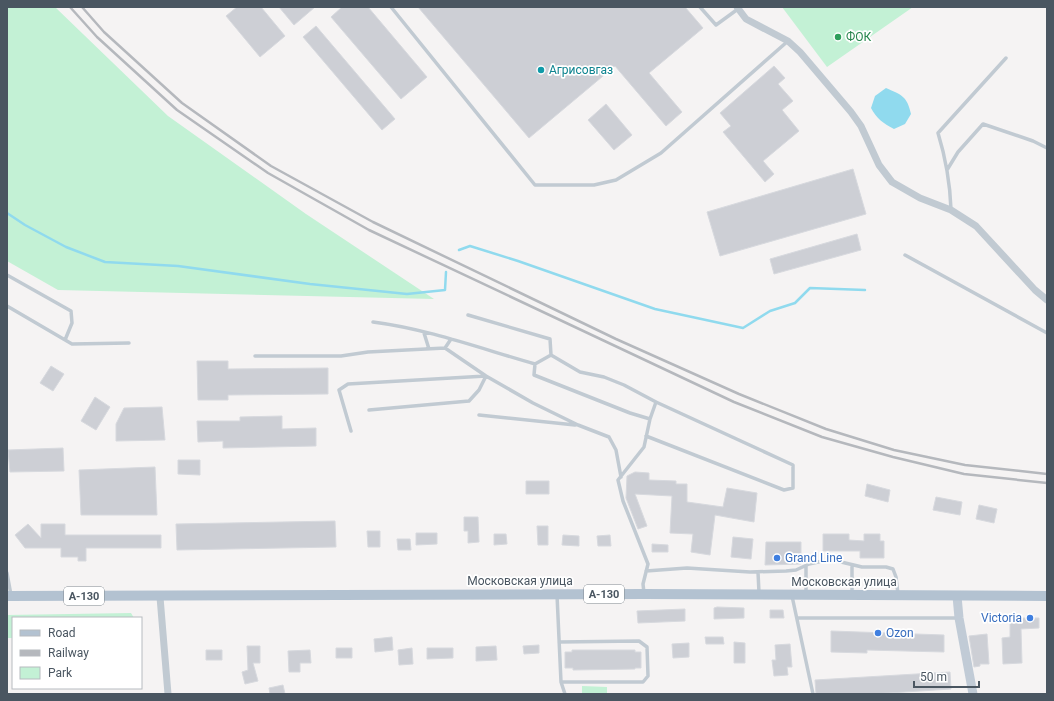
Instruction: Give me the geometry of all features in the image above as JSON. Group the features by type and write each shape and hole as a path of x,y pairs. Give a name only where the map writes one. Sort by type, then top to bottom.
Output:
{"main road":[{"name":"Московская улица","path":"160,596 557,594 852,594 1047,596"},
{"name":"А-130","path":"9,596 160,596"}],"street":[{"path":"738,8 746,19 788,41 800,52 861,126 879,165 892,182 920,198 951,210 976,226 1035,290 1047,300"},
{"path":"160,596 168,694"},
{"path":"958,596 959,618 973,694"}],"lane":[{"path":"391,7 536,185 594,184 616,180 661,153 788,41"},
{"path":"700,7 716,25 738,8"},
{"path":"951,210 947,170 938,133 1006,58"},
{"path":"947,170 958,152 983,124 1047,148"},
{"path":"905,255 1047,333"},
{"path":"7,275 71,311 72,323 66,340"},
{"path":"7,306 72,344 129,343"},
{"path":"468,315 550,339 551,355"},
{"path":"373,322 391,324 451,339 535,364 551,355"},
{"path":"424,333 429,349"},
{"path":"445,348 451,339"},
{"path":"255,356 341,356 368,352 445,348 486,376 532,403 578,425 609,437 616,450 621,476"},
{"path":"551,355 580,372 624,384 656,402 793,465 793,488 784,490 646,436"},
{"path":"535,364 534,375 630,414 650,419"},
{"path":"369,410 470,402 479,390 486,376"},
{"path":"351,431 339,390 348,384 486,376"},
{"path":"644,594 643,584 648,564 619,489 618,480 644,447 650,419 656,402"},
{"path":"479,415 578,425"},
{"path":"646,571 687,568 758,572 796,570 824,561 837,561 862,567 882,566 893,569 896,577 898,595"},
{"path":"852,565 852,594"},
{"path":"806,566 806,594"},
{"path":"758,572 760,594"},
{"path":"7,573 9,596"},
{"path":"557,594 561,682 565,694"},
{"path":"792,594 813,694"},
{"path":"797,618 959,618"},
{"path":"559,642 639,641 647,647 648,676 643,682 561,682"}],"green space":[{"path":"7,7 55,7 168,116 306,214 434,299 58,290 7,261"},
{"name":"ФОК","path":"782,7 913,7 827,67"},
{"path":"131,613 133,617 12,617 12,638 7,638 7,615"},
{"path":"582,686 607,687 607,694 582,694"}],"water":[{"path":"886,88 896,92 906,100 911,114 905,124 894,129 875,115 871,108 875,96"}],"building":[{"path":"237,7 261,7 285,36 260,57 226,16"},
{"path":"279,7 315,7 294,25"},
{"path":"342,7 368,7 427,77 401,99 331,17"},
{"name":"Агрисовгаз","path":"418,7 685,7 703,28 649,73 682,112 666,126 615,66 529,138"},
{"path":"316,26 395,119 382,130 303,37"},
{"path":"774,66 785,78 778,84 793,101 782,110 799,131 763,161 774,174 765,182 723,132 731,126 720,113"},
{"path":"606,104 632,135 614,150 588,120"},
{"path":"853,169 866,214 720,256 707,212"},
{"path":"857,234 861,250 774,274 770,259"},
{"path":"197,361 228,361 228,369 328,368 328,394 228,395 228,400 198,400"},
{"path":"51,366 64,374 53,391 40,383"},
{"path":"95,397 110,407 96,430 81,421"},
{"path":"162,407 165,440 116,441 116,424 124,408"},
{"path":"282,416 282,429 316,428 316,446 223,448 223,441 198,442 197,421 240,421 240,417"},
{"path":"63,448 64,471 10,472 8,450"},
{"path":"178,460 200,460 200,475 178,474"},
{"path":"155,467 157,515 81,515 79,470"},
{"path":"635,472 649,473 649,480 676,481 676,484 687,484 687,502 723,507 727,488 757,493 754,522 715,515 710,555 691,552 693,534 670,533 672,496 635,494 647,526 638,529 626,498 627,476"},
{"path":"526,481 549,481 549,494 526,494"},
{"path":"867,484 890,490 888,502 865,496"},
{"path":"936,497 962,502 960,515 933,510"},
{"path":"979,505 997,509 994,523 976,519"},
{"path":"464,517 478,517 479,542 468,543 468,531 464,531"},
{"path":"335,521 336,547 177,550 176,524"},
{"path":"28,524 41,538 41,524 65,524 65,535 161,535 161,548 86,548 86,561 78,561 78,557 61,557 61,548 25,548 15,535"},
{"path":"537,526 548,526 548,545 538,545"},
{"path":"367,531 380,531 380,547 368,547"},
{"path":"416,533 437,533 437,544 416,545"},
{"path":"494,534 506,534 507,544 494,545"},
{"path":"823,534 849,534 849,540 864,541 864,534 880,534 880,541 884,541 884,558 860,558 860,551 823,551"},
{"path":"563,535 579,536 579,546 562,545"},
{"path":"610,535 611,546 598,546 597,536"},
{"path":"733,537 753,539 751,559 731,557"},
{"path":"397,539 410,539 411,550 398,550"},
{"path":"766,542 801,542 801,564 765,565"},
{"path":"652,544 668,545 668,552 652,552"},
{"path":"714,608 744,608 744,618 714,619"},
{"path":"685,609 685,621 638,623 637,611"},
{"path":"770,610 783,610 784,618 770,618"},
{"path":"1010,618 1039,618 1039,628 1021,629 1022,663 1003,664 1002,638 1010,637"},
{"path":"831,631 944,635 944,652 867,650 867,653 831,652"},
{"path":"987,634 989,664 980,664 980,666 974,667 969,636"},
{"path":"392,637 393,650 375,652 374,639"},
{"path":"705,637 723,637 724,644 706,644"},
{"path":"734,642 745,643 745,663 734,663"},
{"path":"689,643 689,657 673,658 672,644"},
{"path":"790,644 792,667 787,667 788,675 774,676 772,660 776,660 775,645"},
{"path":"539,645 539,653 524,654 523,646"},
{"path":"247,646 260,646 260,663 253,663 258,681 245,684 242,672 248,670"},
{"path":"496,646 497,660 476,661 476,647"},
{"path":"336,648 352,648 352,658 336,658"},
{"path":"412,648 413,664 399,665 398,650"},
{"path":"427,648 453,648 453,658 427,659"},
{"path":"206,650 222,650 222,660 206,660"},
{"path":"310,650 311,663 300,663 300,672 289,672 288,651"},
{"path":"572,650 635,650 635,652 641,652 641,668 573,670 573,668 565,668 565,652 572,652"},
{"path":"950,672 951,689 873,694 816,694 815,680"},
{"path":"283,685 285,694 270,694 269,688"}],"waterway":[{"path":"7,213 25,225 66,247 105,262 178,266 310,284 407,294 445,290 446,272"},
{"path":"459,250 470,246 518,261 655,309 743,328 770,311 795,303 810,288 865,290"}],"railway":[{"path":"70,7 97,37 177,110 268,173 369,230 734,402 822,437 893,457 964,474 1047,483"},
{"path":"82,7 104,32 182,103 271,166 373,222 616,339 739,394 826,429 894,450 965,465 1047,474"}],"place":[{"name":"ФОК","path":"838,37"},
{"name":"Агрисовгаз","path":"541,70"},
{"name":"Grand Line","path":"777,558"},
{"name":"Victoria","path":"1030,618"},
{"name":"Ozon","path":"878,633"}]}
